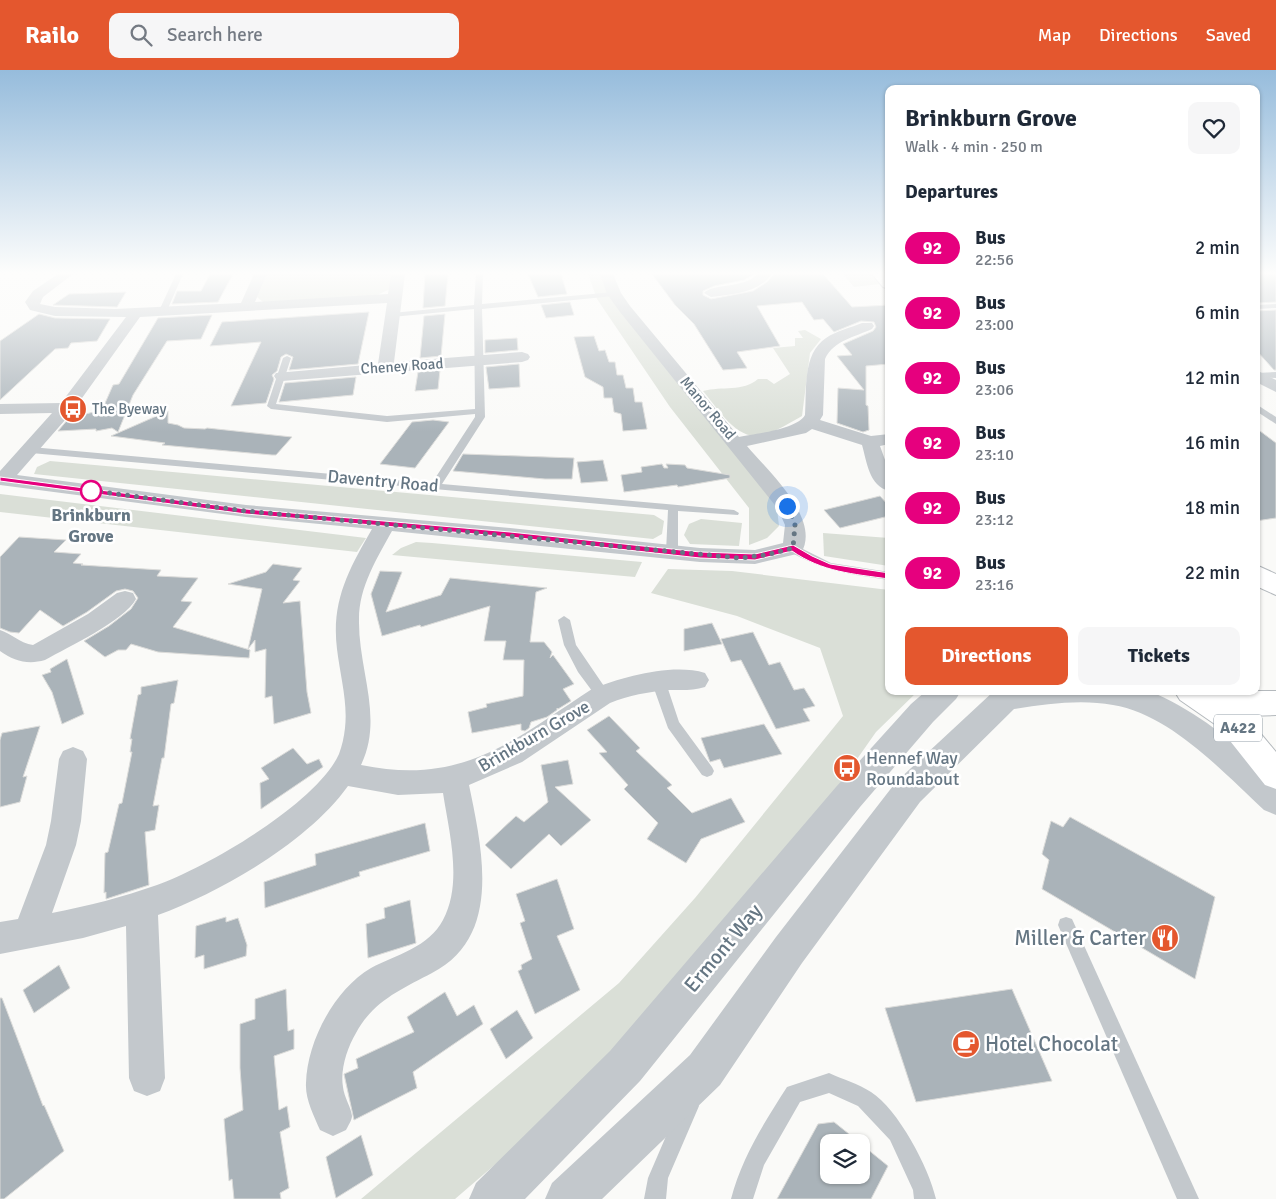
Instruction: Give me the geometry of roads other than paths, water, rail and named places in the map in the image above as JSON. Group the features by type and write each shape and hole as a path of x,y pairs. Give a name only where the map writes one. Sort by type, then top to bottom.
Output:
{"highway":[{"name":"A422","path":"1195,695 1230,718 1276,775"},
{"path":"1202,695 1245,704 1276,702"}],"street":[{"path":"2,479 31,450 99,368 127,327"},
{"path":"385,368 390,327"},
{"name":"Manor Road","path":"641,327 737,443 790,512 795,525 793,548"},
{"path":"737,443 800,429 810,424 814,415 817,359 820,352 832,340 866,327"},
{"name":"Cheney Road","path":"282,376 522,357"},
{"path":"1260,377 1276,387"},
{"path":"0,409 66,408"},
{"path":"810,424 870,442 885,440"},
{"path":"870,442 881,477 885,481"},
{"path":"2,479 246,511 740,558 766,555 793,548"},
{"path":"14,936 108,918 142,907 207,878 264,845 328,790 342,773 351,757 358,725 347,629 348,606 358,578 385,524"},
{"path":"0,640 19,652 36,654 96,620 124,599"},
{"name":"Brinkburn Grove","path":"342,773 366,779 402,783 454,778 508,755 603,695 632,684 658,680 696,680"},
{"name":"Ermont Way","path":"492,1199 625,1066 848,797 922,713 942,695"},
{"path":"568,1199 705,1070 789,950 908,792 1012,695"},
{"path":"1120,695 1155,706 1202,735 1276,800"},
{"path":"14,936 45,894 61,846 73,759"},
{"path":"333,1117 324,1085 330,1054 339,1028 350,1010 368,991 438,952 456,933 461,918 467,877 466,852 454,778"},
{"path":"142,907 146,1078"}],"lane":[{"path":"435,486 479,419 479,327"},
{"path":"287,358 271,406 387,419 480,411"},
{"path":"1260,375 1276,375"},
{"path":"1260,410 1276,421"},
{"name":"Daventry Road","path":"31,450 734,513"},
{"path":"672,552 673,508"},
{"path":"793,548 809,558 828,566 885,575"},
{"path":"564,620 570,645 583,668 603,695"},
{"path":"658,680 673,724 707,770"},
{"path":"1066,925 1188,1199"},
{"path":"654,1199 658,1178 705,1070"},
{"path":"742,1199 745,1181 773,1128 794,1094 829,1083 865,1099 897,1133 923,1188 925,1199"}],"place":[{"name":"The Byeway","path":"73,409"},
{"name":"Brinkburn Grove","path":"91,491"},
{"name":"Hennef Way Roundabout","path":"847,768"},
{"name":"Miller & Carter","path":"1165,938"},
{"name":"Hotel Chocolat","path":"966,1044"}]}
